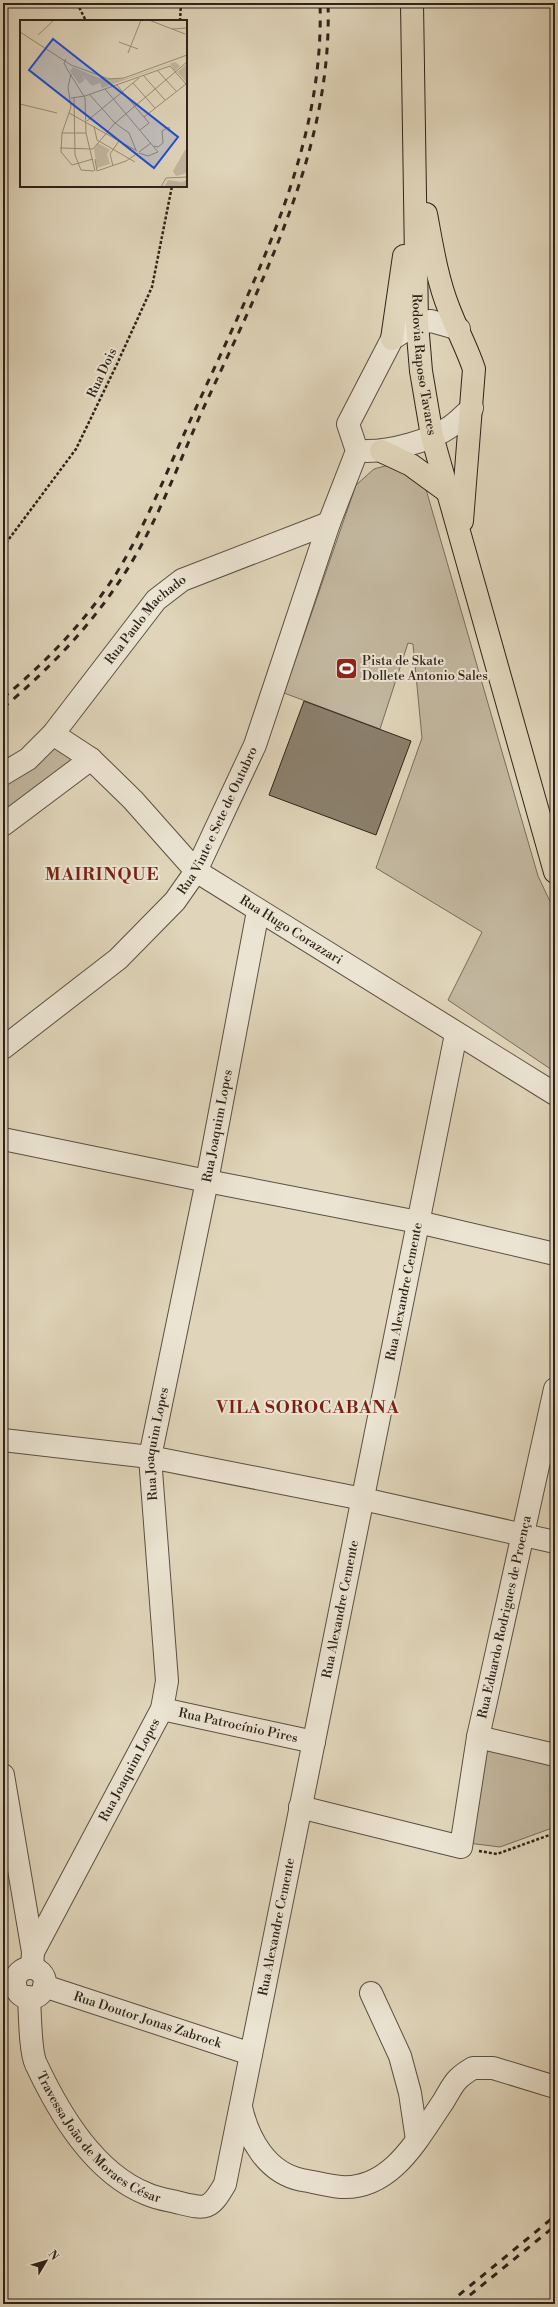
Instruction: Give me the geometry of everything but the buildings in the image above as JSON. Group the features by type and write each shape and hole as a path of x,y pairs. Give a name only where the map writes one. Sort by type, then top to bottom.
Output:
{"highway":[{"name":"Rodovia Raposo Tavares","path":"412,3 411,58 415,159 417,324 421,371 432,436 461,532 555,872"},
{"path":"415,159 435,261 449,309 474,369 461,532"},
{"path":"392,339 400,294 415,159"},
{"path":"381,451 411,465 448,492"},
{"name":"Rodovia Raposo Tavares","path":"512,716 555,817"}],"street":[{"path":"458,329 439,322 417,324 392,339 348,424 357,451 381,451 432,436 450,427 472,408"},
{"name":"Rua Vinte e Sete de Outubro","path":"3,1048 118,959 175,901 196,871 255,745 330,523 357,451"},
{"name":"Rua Paulo Machado","path":"3,774 28,759 53,734 156,600 182,580 330,523"},
{"name":"Rua Hugo Corazzari","path":"53,734 91,759 133,800 196,871 456,1034 555,1094"},
{"path":"3,826 91,759"},
{"name":"Rua Joaquim Lopes","path":"32,1960 162,1709 167,1681 150,1457 207,1182 258,911"},
{"name":"Rua Alexandre Cemente","path":"225,2184 456,1034"},
{"path":"3,1138 207,1182 418,1222 555,1254"},
{"name":"Rua Eduardo Rodrigues de Proença","path":"461,1847 478,1737 555,1388"},
{"path":"3,1440 150,1457 362,1499 555,1542"},
{"name":"Rua Patrocínio Pires","path":"162,1709 314,1742"},
{"path":"478,1737 555,1755"},
{"path":"3,1775 32,1960 40,1973 23,1988"},
{"path":"300,1807 461,1847"},
{"name":"Rua Doutor Jonas Zabrock","path":"23,1988 251,2054"},
{"name":"Travessa João de Moraes César","path":"23,1988 34,2062 77,2138 115,2176 147,2194 200,2208 210,2205 218,2196 225,2184"},
{"path":"370,1993 400,2056 410,2093 417,2140"},
{"path":"241,2104 245,2125 257,2148 273,2166 293,2178 341,2187 364,2185 382,2177 395,2167 417,2140 458,2079 473,2068 493,2068 555,2087"}],"path":[{"path":"77,3 86,20"},
{"path":"180,20 181,3"},
{"path":"168,187 171,192"},
{"name":"Rua Dois","path":"3,546 76,448 117,364 152,286 172,187"},
{"path":"3,371 7,369"},
{"path":"461,1847 497,1854 555,1834"}],"shaded area":[{"path":"385,466 397,466 425,486 538,876 555,912 555,1072 448,1000 482,932 376,868 422,738 413,644 408,643 380,729 284,693 356,485 374,469"},
{"path":"56,741 75,759 3,815 3,782"},
{"path":"485,1741 555,1760 555,1827 500,1847 468,1843"}],"railway":[{"path":"3,698 49,656 78,625 116,574 128,554 158,492 241,311 282,212 298,162 311,110 318,57 320,3"},
{"path":"3,708 51,664 95,615 133,560 154,521 199,418 268,268 288,217 305,165 318,112 326,58 328,3"},
{"path":"448,2304 555,2216"},
{"path":"459,2304 555,2226"}],"place":[{"name":"Pista de Skate Dollete Antonio Sales","path":"346,668"}],"district":[{"name":"MAIRINQUE","path":"102,875"},
{"name":"VILA SOROCABANA","path":"308,1408"}]}
